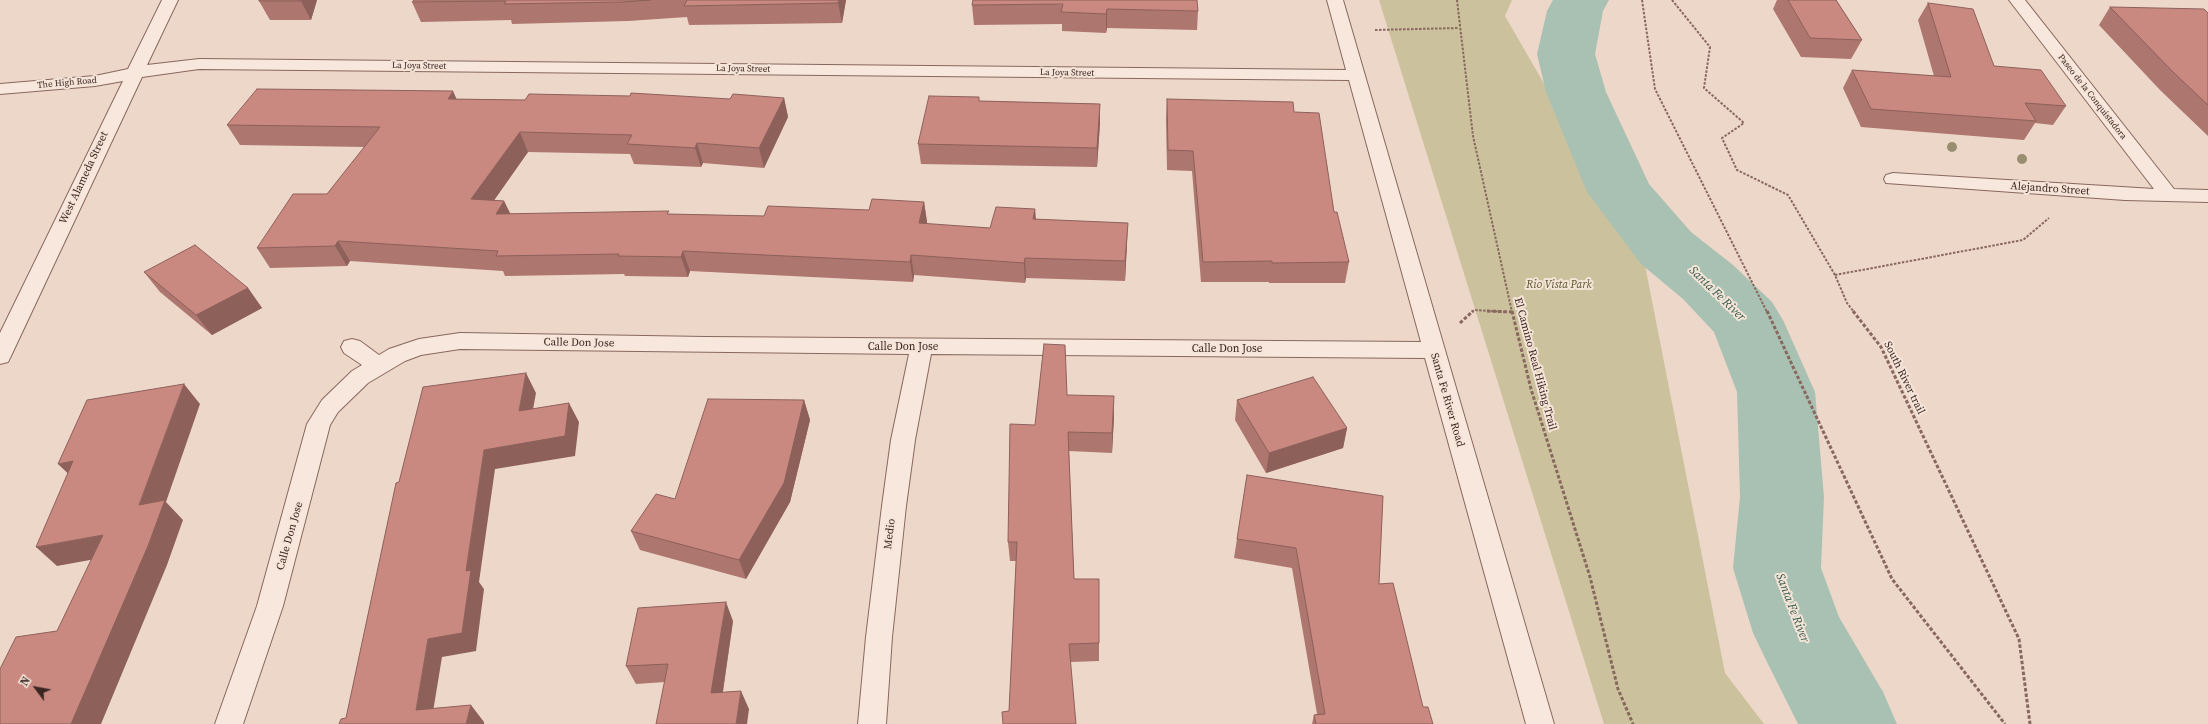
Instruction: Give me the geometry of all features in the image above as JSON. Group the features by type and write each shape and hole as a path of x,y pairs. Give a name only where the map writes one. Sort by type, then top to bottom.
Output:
{"street":[{"name":"West Alameda Street","path":"0,356 133,74 170,0"},
{"name":"Santa Fe River Road","path":"1334,0 1540,724"},
{"name":"Paseo de la Conquistadora","path":"2017,0 2168,194"},
{"name":"La Joya Street","path":"133,74 160,68 199,64 1355,76"},
{"name":"The High Road","path":"0,89 95,81 133,74"},
{"name":"Alejandro Street","path":"1893,179 2081,191 2208,196"},
{"name":"Calle Don Jose","path":"229,724 270,606 319,424 330,406 344,391 377,365 419,347 460,341 706,346 1433,350"},
{"path":"352,346 377,365"},
{"name":"Medio","path":"872,724 879,637 894,506 903,440 921,347"}],"path":[{"name":"El Camino Real Hiking Trail","path":"1457,0 1459,28 1473,136 1512,312 1531,389 1590,577 1618,689 1633,724"},
{"path":"1642,0 1655,89 1774,325 1892,579 2005,724"},
{"name":"South River trail","path":"1672,0 1710,46 1704,88 1744,123 1722,138 1737,170 1788,195 1835,275 1847,303 1881,347 2019,640 2030,724"},
{"path":"1355,76 1373,30 1459,28"},
{"path":"1835,275 2023,240 2081,191"},
{"path":"1433,350 1474,310 1512,312"}],"green space":[{"name":"Rio Vista Park","path":"1379,0 1512,0 1505,16 1643,255 1725,673 1764,724 1604,724"}],"building":[{"path":"301,0 301,1 259,1"},
{"path":"414,0 651,0 622,2 504,4 506,1 412,2"},
{"path":"687,0 839,0 838,3 684,6"},
{"path":"973,0 1197,0 1198,11 1107,9 1106,14 1061,12 1063,4 972,5"},
{"path":"1788,0 1836,0 1862,40 1810,38"},
{"path":"1928,3 1973,9 1994,66 2041,70 2066,106 2025,103 2036,121 1871,109 1852,70 1951,77"},
{"path":"2110,7 2204,9 2208,13 2208,105 2173,72"},
{"path":"257,89 453,91 448,99 525,100 529,94 630,96 631,93 730,99 733,94 784,98 759,148 697,143 695,148 627,144 632,135 520,132 471,199 504,201 496,214 669,211 667,214 764,216 768,206 869,210 872,199 924,202 919,223 990,228 996,207 1035,209 1033,219 1128,223 1125,261 1025,258 1024,263 911,255 910,262 683,251 681,257 618,256 619,254 496,256 498,251 338,241 335,246 257,248 293,194 327,194 380,127 227,125"},
{"path":"929,96 979,97 979,101 1100,104 1097,148 918,144"},
{"path":"1167,99 1293,102 1294,112 1319,113 1334,212 1337,212 1349,262 1203,262 1193,151 1168,150"},
{"path":"195,245 248,288 196,315 144,272"},
{"path":"1044,344 1065,345 1067,395 1114,396 1112,433 1068,432 1074,579 1099,579 1099,643 1069,644 1076,724 1003,724 1002,712 1009,711 1017,542 1008,542 1010,424 1035,425"},
{"path":"526,373 519,411 569,403 565,436 484,450 466,571 471,570 462,633 428,639 416,710 471,705 466,724 339,724 341,719 346,718 396,483 399,482 423,387"},
{"path":"1313,377 1347,428 1269,453 1237,400"},
{"path":"184,384 139,505 165,500 148,546 71,724 0,724 0,669 16,637 57,631 103,535 36,547 73,461 58,464 87,400"},
{"path":"708,399 804,400 784,483 739,560 631,531 656,494 675,499"},
{"path":"1247,475 1383,496 1379,584 1393,583 1423,707 1428,707 1433,724 1316,724 1314,715 1325,714 1296,548 1237,539"},
{"path":"726,602 711,693 741,691 736,724 656,724 668,664 626,666 638,608"}],"waterway":[{"name":"Santa Fe River","path":"1581,0 1575,11 1566,54 1576,92 1620,192 1666,248 1708,282 1746,320 1776,392 1782,497 1777,568 1799,633 1849,724"}]}
